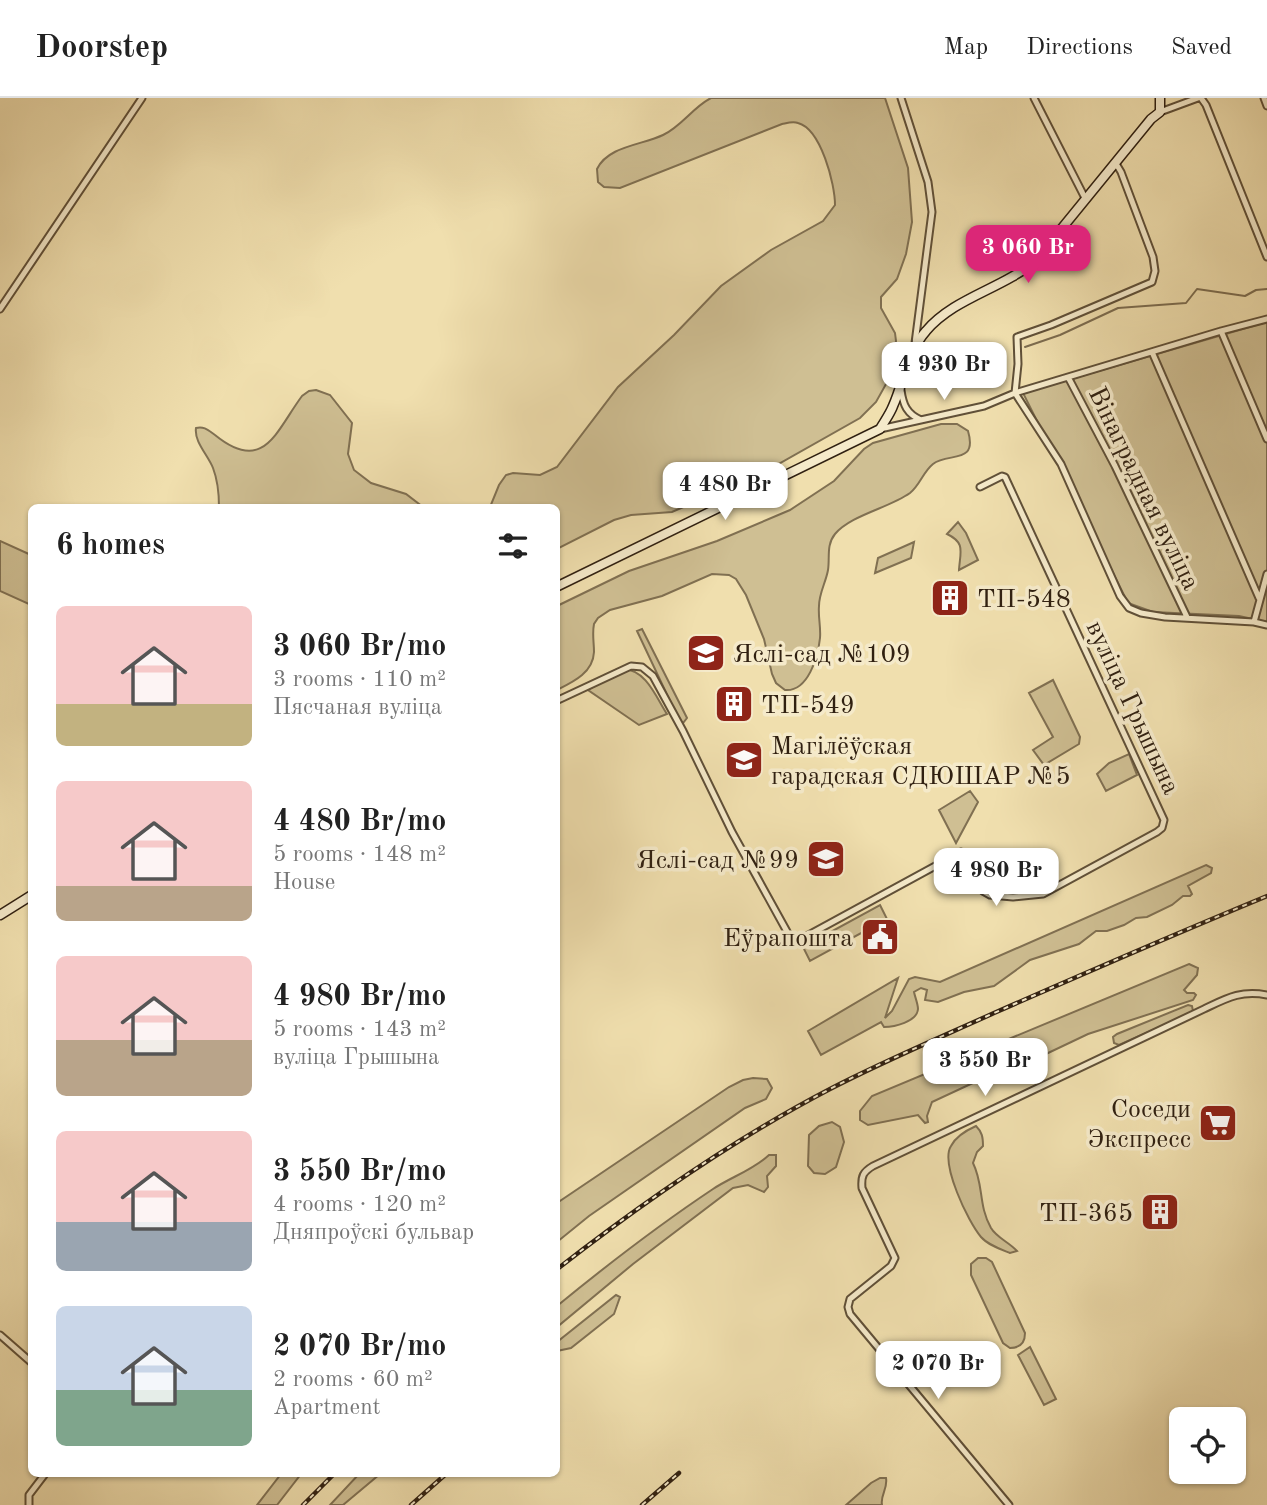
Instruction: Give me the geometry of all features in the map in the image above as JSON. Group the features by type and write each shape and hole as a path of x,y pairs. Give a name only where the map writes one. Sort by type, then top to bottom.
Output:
{"street":[{"path":"0,309 142,98"},
{"path":"901,98 928,183 932,212 914,350"},
{"path":"1034,98 1085,198"},
{"path":"1160,98 1160,112"},
{"path":"880,429 893,407 914,350 926,330 941,317 982,291 1026,269 1036,260 1151,119 1160,112 1200,98 1217,130 1267,257"},
{"path":"1264,98 1267,106"},
{"path":"1115,162 1153,257 1155,271 1152,282 1017,337 1015,393 1061,464 1124,602 1141,613 1267,625"},
{"path":"560,585 880,429 985,406 1015,393 1267,319"},
{"path":"1221,331 1267,439"},
{"path":"1152,352 1259,598"},
{"name":"Вінаградная вуліца","path":"1068,377 1115,466 1187,617"},
{"path":"901,386 902,400 907,412 921,420"},
{"name":"вуліца Грышына","path":"560,699 631,666 648,670 683,731 732,832 790,937 803,938 961,852 983,891 1013,897 1043,894 1157,832 1162,828 1164,820 1005,477 980,487"},
{"path":"1254,622 1267,574"},
{"path":"0,915 28,898"},
{"path":"1009,1505 850,1314 850,1299 891,1266 895,1258 862,1188 861,1177 865,1171 1203,1009 1249,992 1267,995"},
{"path":"0,1335 28,1360"},
{"path":"29,1505 29,1495 43,1477"}],"shaded area":[{"path":"711,98 885,98 908,168 912,222 906,254 897,279 881,297 881,308 895,333 896,341 890,377 876,402 860,418 766,471 672,512 631,515 614,520 560,547 560,504 491,504 506,475 540,475 557,467 618,387 721,286 771,250 823,221 835,205 829,171 820,146 806,127 794,122 782,124 620,188 604,187 598,182 597,169 609,155 663,135"},
{"path":"1267,322 1267,622 1239,616 1153,612 1128,603 1023,393"},
{"path":"316,390 330,395 352,423 348,454 354,470 371,483 406,494 419,504 219,504 215,473 199,443 196,428 206,429 232,446 246,451 257,449 267,444 276,434 302,396"},
{"path":"941,424 957,424 968,431 970,442 969,449 960,456 933,464 910,493 842,527 832,538 828,570 819,601 819,646 810,672 800,685 785,690 776,683 764,639 746,595 736,579 729,575 712,574 662,596 610,610 598,618 594,624 594,652 590,666 581,676 560,688 560,605 629,571 717,541 790,510 834,481 873,443"},
{"path":"958,522 978,560 959,570 959,545 947,534"},
{"path":"0,541 28,554 28,604 0,591"},
{"path":"914,542 911,558 875,573 878,558"},
{"path":"642,629 687,718 683,723 679,720 637,631"},
{"path":"624,669 644,679 667,714 639,725 588,690"},
{"path":"1053,680 1080,737 1079,744 1044,765 1033,750 1053,737 1029,693"},
{"path":"1129,754 1137,775 1106,791 1097,774 1109,763"},
{"path":"970,791 978,802 956,843 939,810"},
{"path":"1206,865 1212,868 1211,873 1188,886 1192,894 1190,896 1183,896 1172,905 1147,917 1136,918 1107,931 1096,931 1079,944 1030,960 994,986 964,992 938,1002 925,1000 927,990 921,988 914,992 918,1009 914,1017 899,1025 884,1027 881,1022 821,1055 808,1031 898,978 885,1018 892,1011 909,979 915,977 940,982"},
{"path":"880,905 887,919 810,961 803,947"},
{"path":"1189,964 1198,968 1197,975 1184,990 1196,995 1193,1000 1088,1034 1025,1064 990,1075 932,1102 927,1116 928,1122 925,1123 918,1115 868,1125 860,1120 860,1111 872,1096"},
{"path":"1188,1005 1192,1006 1193,1011 1189,1014 1119,1045 1114,1043 1113,1037 1117,1034"},
{"path":"767,1079 772,1088 766,1099 745,1108 589,1216 560,1240 560,1201 743,1080"},
{"path":"832,1122 840,1127 844,1142 836,1167 825,1174 814,1173 808,1166 809,1135 819,1126"},
{"path":"976,1126 982,1135 983,1146 977,1152 973,1163 987,1220 991,1228 1017,1251 1010,1253 991,1245 981,1237 969,1219 952,1178 949,1165 951,1146 965,1131"},
{"path":"769,1155 776,1155 776,1166 767,1176 768,1187 764,1192 748,1185 733,1188 633,1264 560,1325 560,1304 673,1217 713,1189"},
{"path":"978,1258 986,1258 992,1262 1025,1333 1023,1342 1017,1347 1010,1348 1003,1343 971,1275 971,1264"},
{"path":"616,1295 620,1297 614,1314 571,1348 560,1350 560,1340"},
{"path":"1030,1347 1056,1399 1044,1405 1018,1355"},
{"path":"279,1477 299,1477 277,1505 257,1505"},
{"path":"356,1477 376,1477 343,1505 330,1505"},
{"path":"886,1478 882,1505 846,1505 871,1483"}],"waterway":[{"path":"1025,347 1060,335 1118,308 1186,303 1197,289 1245,296 1256,290 1267,289"}],"railway":[{"path":"560,1267 689,1173 794,1108 830,1089 994,1013 1267,896"},
{"path":"642,1505 679,1473"},
{"path":"303,1505 331,1477"},
{"path":"411,1505 443,1477"}],"place":[{"name":"ТП-548","path":"950,598"},
{"name":"Яслі-сад №109","path":"706,653"},
{"name":"ТП-549","path":"734,704"},
{"name":"Магілёўская гарадская СДЮШАР №5","path":"744,760"},
{"name":"Яслі-сад №99","path":"826,859"},
{"name":"Еўрапошта","path":"880,937"},
{"name":"Соседи Экспресс","path":"1218,1123"},
{"name":"ТП-365","path":"1160,1212"}]}
